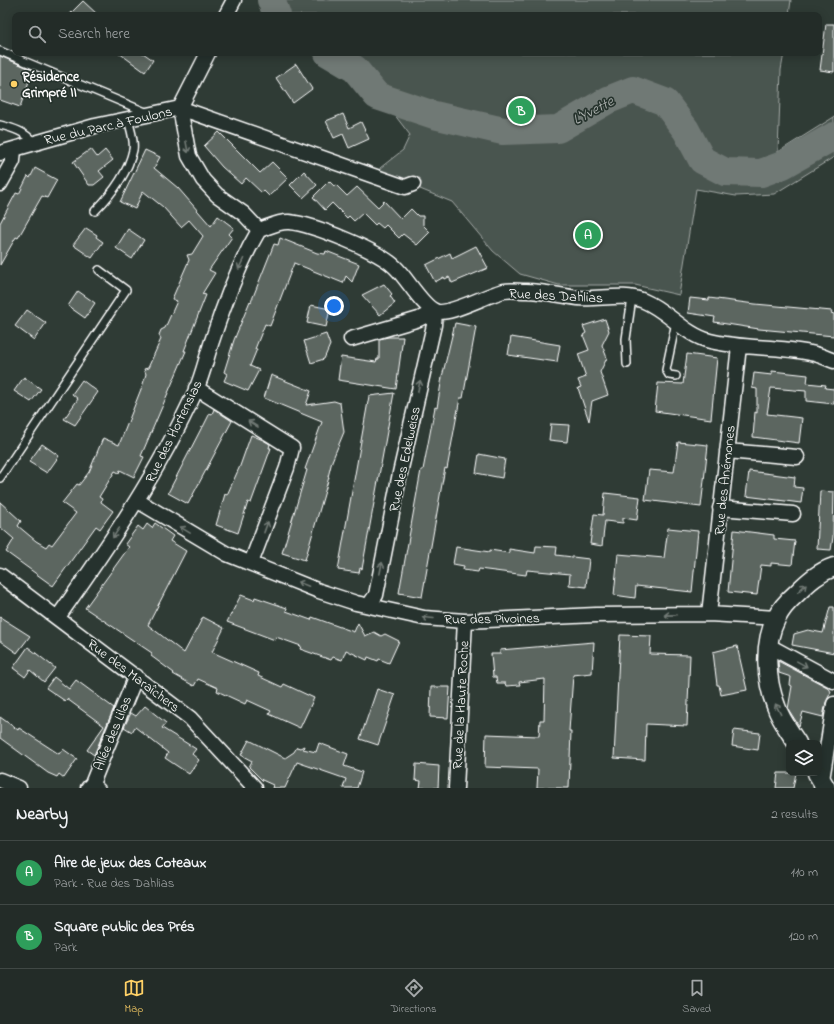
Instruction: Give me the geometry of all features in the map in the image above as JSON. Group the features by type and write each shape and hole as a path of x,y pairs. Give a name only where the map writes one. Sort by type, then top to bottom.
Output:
{"street":[{"path":"228,12 234,0"},
{"name":"Rue du Parc à Foulons","path":"0,153 128,119 180,108 206,56"},
{"path":"351,339 419,320 435,311 418,297 407,279 394,266 377,253 296,223 289,222 276,224 259,230 244,214 217,195 203,180 195,168 189,156 180,108 405,187 413,184"},
{"path":"0,184 13,161 14,149"},
{"name":"Rue des Hortensias","path":"58,617 138,501 170,443 196,388 221,312 238,270 259,230"},
{"name":"Rue des Dahlias","path":"435,311 443,312 458,308 504,291 527,291 580,298 632,298 642,300 657,307 694,335 709,341 739,346 810,353 834,361"},
{"name":"Rue des Edelweiss","path":"369,605 376,595 400,473 434,325 435,311"},
{"name":"Rue des Anémones","path":"709,614 739,346"},
{"path":"196,388 292,448 287,468 251,563"},
{"path":"727,451 797,457"},
{"name":"Rue des Pivoines","path":"138,501 227,554 319,591 356,603 424,618 465,622 596,615 709,614 776,618"},
{"path":"720,508 793,514"},
{"path":"795,740 776,707 770,690 767,672 769,646 776,618 809,582 834,567"},
{"name":"Rue des Maraîchers","path":"0,575 58,617 190,718 221,749 255,788"},
{"name":"Rue de la Haute Roche","path":"456,788 465,622"},
{"path":"769,646 834,681"},
{"name":"Allée des Lilas","path":"94,786 136,676"},
{"path":"821,783 834,704"},
{"path":"0,780 19,788"}],"lane":[{"path":"0,51 150,114"},
{"path":"95,211 106,200 125,172 133,149 128,119"},
{"path":"0,125 13,128 29,136 34,143"},
{"path":"0,478 126,290 99,270"},
{"path":"627,364 626,339 632,298"},
{"path":"676,321 666,370 669,375 676,376"}],"shaded area":[{"path":"277,0 791,0 789,12 282,12"},
{"path":"343,56 783,56 781,70 778,152 834,117 834,157 774,194 736,196 696,189 679,295 635,285 559,285 520,274 493,251 452,202 420,189 420,178 401,183 381,175 380,168 403,150 410,135 355,63"}],"building":[{"path":"83,1 95,12 72,12"},
{"path":"826,24 834,24 834,72 820,70"},
{"name":"Résidence Grimpré II","path":"0,56 33,70 20,107 0,100"},
{"path":"123,56 147,56 153,60 145,72"},
{"path":"296,64 312,89 293,103 276,78"},
{"path":"343,114 349,128 361,122 369,139 349,148 343,134 334,138 326,121"},
{"path":"219,132 260,173 272,162 288,178 269,196 264,191 262,193 246,178 241,184 222,167 204,146"},
{"path":"91,149 97,157 105,150 113,160 99,171 104,177 94,185 89,185 73,162"},
{"path":"145,150 160,157 154,168 178,188 211,226 218,216 234,228 229,234 232,237 209,270 215,273 202,294 206,295 184,351 186,351 141,456 144,457 134,477 120,470 119,473 115,471 99,497 102,499 101,502 113,511 100,529 96,526 53,586 6,552 14,539 0,527 0,502 21,521 18,526 36,541 46,547 49,543 52,545 76,513 62,503 89,472 103,438 119,445 143,384 146,374 144,369 148,368 161,339 159,335 161,330 165,328 177,301 172,299 189,260 187,255 192,254 203,236 189,220 181,227 163,207 143,191 135,209 120,202"},
{"path":"35,168 57,180 47,198 42,196 18,238 16,237 0,265 0,223 16,193 19,194 28,176 30,178"},
{"path":"304,171 317,185 303,198 290,185"},
{"path":"329,181 334,186 336,185 347,196 357,187 378,207 384,201 401,219 411,209 418,216 423,216 423,225 430,232 417,245 403,234 399,238 386,225 383,228 377,223 375,225 363,213 354,221 349,216 347,218 332,203 325,210 313,197"},
{"path":"86,228 97,235 96,237 103,242 92,258 73,245"},
{"path":"128,229 144,240 132,259 116,248"},
{"path":"280,238 317,253 325,254 326,251 359,264 352,282 346,276 343,283 294,263 270,326 265,324 255,349 257,349 250,366 259,370 248,391 224,381 227,374 224,372 234,340 250,301 251,302 274,244 278,245"},
{"path":"476,246 488,268 452,283 449,277 445,279 444,277 435,282 426,265 450,253 452,258"},
{"path":"384,284 392,294 390,296 395,303 380,315 362,295"},
{"path":"78,291 95,303 85,318 68,306"},
{"path":"690,298 709,300 709,298 832,311 831,313 834,314 834,336 759,329 714,322 715,317 688,313"},
{"path":"311,305 330,309 326,327 307,323"},
{"path":"27,310 46,323 34,340 15,326"},
{"path":"605,319 609,331 602,345 607,358 600,372 608,395 592,401 589,421 578,388 581,387 578,380 586,377 578,354 589,350 583,335 586,333 583,326"},
{"path":"455,323 476,327 463,398 460,398 447,469 445,468 422,597 399,593 421,470 423,470 435,407 437,408 442,377"},
{"path":"326,334 330,345 324,359 311,363 304,341"},
{"path":"388,337 403,337 396,389 338,380 341,357 376,362 377,359 379,359 379,339"},
{"path":"511,337 560,345 557,362 508,355"},
{"path":"687,354 717,358 711,419 655,411 658,383 683,384"},
{"path":"772,371 808,375 807,383 826,385 825,388 834,389 834,404 806,401 806,391 771,388 767,414 802,418 799,443 753,437 755,412 757,413 757,389 752,388 754,373 772,375"},
{"path":"271,375 311,391 306,405 334,401 340,403 344,432 332,461 329,477 305,560 282,553 307,470 305,469 322,422 264,398"},
{"path":"24,377 41,389 31,402 14,391"},
{"path":"82,380 98,392 75,425 64,419 78,399 72,394"},
{"path":"394,393 362,569 360,568 359,573 338,570 369,396"},
{"path":"214,409 232,421 188,504 168,493 202,427"},
{"path":"551,424 569,425 567,442 549,440"},
{"path":"251,435 270,444 269,448 271,448 251,503 248,502 238,533 216,525 225,494 227,495 240,466"},
{"path":"678,442 708,445 701,507 645,500 649,470 674,472"},
{"path":"42,444 59,456 47,473 29,462"},
{"path":"479,454 505,459 502,478 476,473"},
{"path":"749,471 795,477 794,487 803,488 801,503 746,496"},
{"path":"820,491 834,492 833,537 831,550 817,549"},
{"path":"605,493 640,497 637,520 623,518 623,523 605,521 602,546 590,544 594,514 603,515"},
{"path":"155,523 173,536 170,541 186,551 148,625 184,653 203,617 224,628 212,652 259,673 258,676 282,687 284,684 314,698 300,728 269,714 271,711 247,700 245,704 217,691 218,688 198,679 194,686 173,674 174,673 151,656 152,653 85,608 129,547 125,544 138,526 143,530 147,524 152,528"},
{"path":"668,528 698,531 692,592 636,586 635,598 614,595 618,554 664,558"},
{"path":"734,530 774,535 774,539 795,541 792,565 771,563 771,566 761,565 757,595 728,592"},
{"path":"536,546 557,547 556,555 589,559 586,587 569,585 570,574 527,570 526,575 479,569 478,572 463,570 464,566 453,564 456,547 490,552 490,550 509,553 509,549 535,553"},
{"path":"241,595 254,600 255,597 287,608 286,611 311,620 312,617 354,632 358,623 365,636 374,632 381,636 385,634 399,641 389,663 368,657 367,660 346,650 342,660 333,657 331,660 300,649 301,646 276,637 275,640 227,622"},
{"path":"830,607 834,607 834,653 792,645 794,634 808,630 823,633"},
{"path":"0,617 30,636 17,653 0,641"},
{"path":"620,635 651,636 650,654 690,655 687,726 646,724 645,760 614,758"},
{"path":"594,642 592,673 573,675 569,731 571,731 569,788 537,788 538,769 485,767 486,734 539,736 540,720 544,720 545,679 519,682 520,685 506,686 505,683 497,683 496,677 493,677 491,654 500,654 500,650"},
{"path":"737,646 747,690 721,695 719,685 717,685 713,652"},
{"path":"28,647 55,668 44,682 30,670 25,677 13,668"},
{"path":"778,661 829,688 831,692 826,702 823,717 803,712 799,726 788,709 792,686 790,685 791,677 779,673"},
{"path":"54,677 69,689 76,680 114,708 94,755 87,750 104,726 67,699 65,701 46,688"},
{"path":"431,687 450,687 448,718 430,717"},
{"path":"377,689 395,695 378,745 360,739"},
{"path":"145,706 166,723 162,728 196,749 192,754 199,760 189,774 165,758 168,753 135,727 132,732 124,727 131,713 136,716"},
{"path":"0,717 18,730 19,728 59,754 63,749 77,759 64,778 59,774 57,777 48,773 0,738"},
{"path":"734,730 760,733 758,750 732,746"},
{"path":"249,740 285,758 294,752 297,747 300,748 304,746 303,749 316,752 319,743 348,754 344,766 362,772 357,788 343,788 346,779 297,762 285,788 272,788 273,785 262,780 249,767 252,761 241,755"},
{"path":"416,764 439,766 438,788 420,788 421,781 415,780"},
{"path":"778,773 786,773 786,776 795,776 793,788 776,788"}],"waterway":[{"name":"L'Yvette","path":"271,0 276,12"},
{"name":"L'Yvette","path":"333,56 355,69 377,96 434,115 503,131 558,129 608,100 633,90 665,102 686,130 702,160 725,172 761,173 783,165 834,136"}],"place":[{"name":"Résidence Grimpré II","path":"14,84"},
{"name":"Square public des Prés","path":"521,111"},
{"name":"Aire de jeux des Coteaux","path":"588,235"}]}
